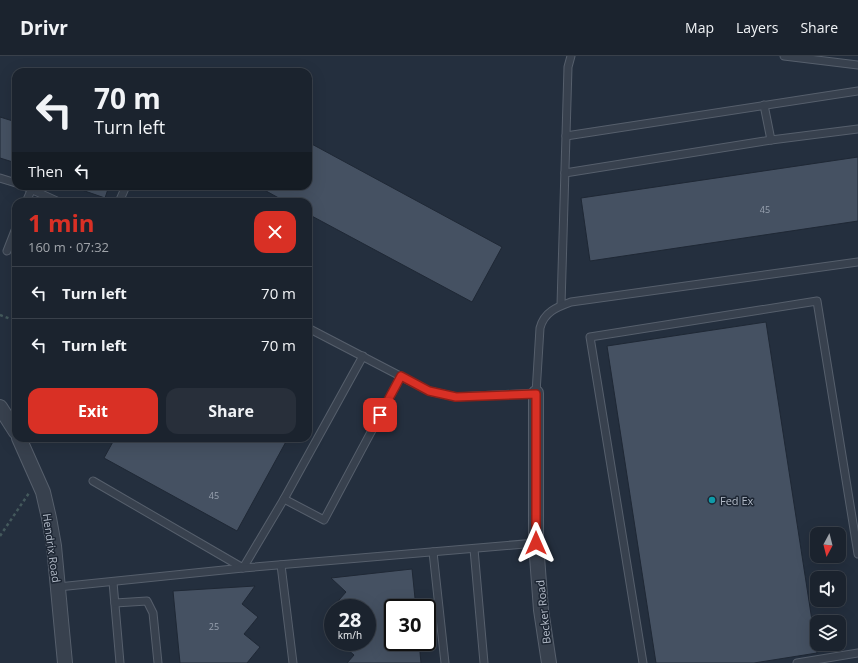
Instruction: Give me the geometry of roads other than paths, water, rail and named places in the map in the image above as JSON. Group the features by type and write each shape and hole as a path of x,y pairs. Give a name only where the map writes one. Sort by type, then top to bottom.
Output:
{"street":[{"name":"Becker Road","path":"536,394 536,543 541,610 548,663"},
{"path":"1,411 12,426"},
{"name":"Hendrix Road","path":"21,442 40,485 49,518 58,587 65,663"}],"lane":[{"path":"561,306 568,67 571,56"},
{"path":"784,56 858,65"},
{"path":"566,136 858,91"},
{"path":"764,105 771,140"},
{"path":"565,173 771,140 858,129"},
{"path":"0,178 12,182"},
{"path":"37,190 52,198"},
{"path":"7,251 12,238"},
{"path":"312,330 429,391 456,397 536,394 541,321 547,313 561,306 571,302 858,262"},
{"path":"643,663 590,337 817,301 858,554"},
{"path":"243,568 284,499 363,356"},
{"path":"284,499 324,520 401,376"},
{"path":"93,481 243,568"},
{"path":"58,587 243,568 536,543"},
{"path":"474,549 484,663"},
{"path":"433,552 445,663"},
{"path":"281,565 293,663"},
{"path":"113,582 120,663"},
{"path":"115,603 147,601 153,613 158,663"},
{"path":"797,663 858,653"}],"place":[{"name":"Fed Ex","path":"712,500"}]}
